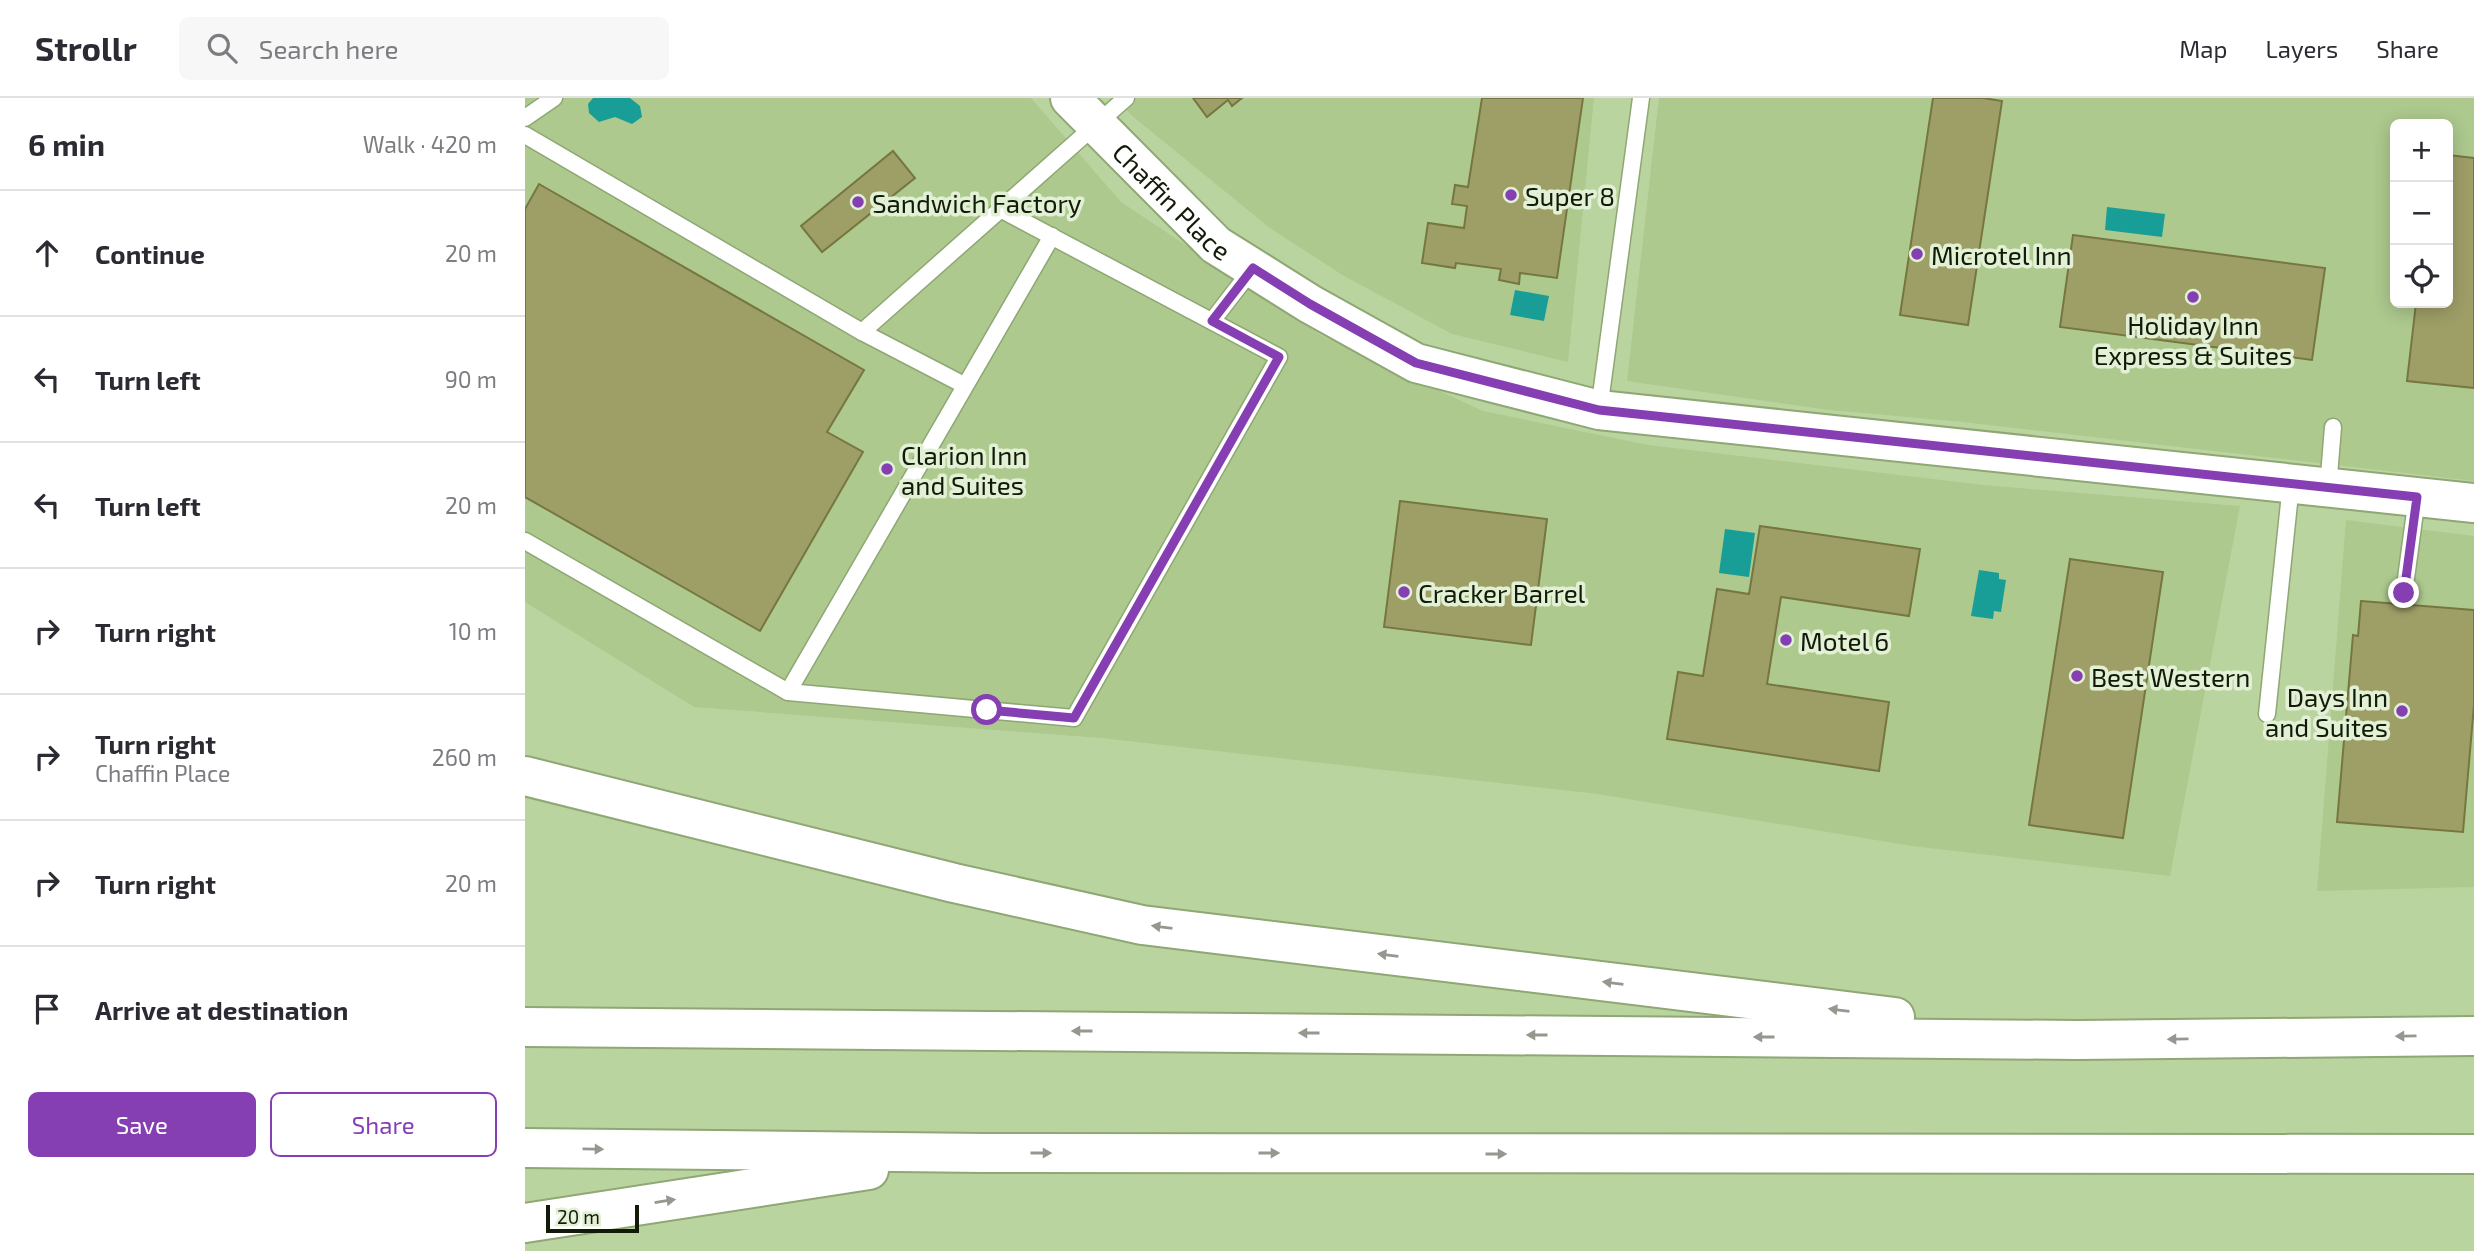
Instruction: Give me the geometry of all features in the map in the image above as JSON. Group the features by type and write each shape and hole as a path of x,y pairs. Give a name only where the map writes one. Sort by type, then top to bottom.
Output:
{"main road":[{"name":"Chaffin Place","path":"1083,111 1216,245 1310,304 1416,363 1599,410 2474,503"},
{"path":"525,776 954,883 1142,925 2077,1040"},
{"path":"525,1027 2077,1040 2474,1036"},
{"path":"525,1148 984,1153 2474,1154"},
{"path":"525,1223 984,1153"}],"lane":[{"path":"525,118 554,98"},
{"path":"862,332 1000,209 1083,111 1126,98"},
{"path":"1599,410 1641,98"},
{"path":"525,135 862,332 964,385"},
{"path":"525,541 788,692 1074,718 1279,357 1000,209"},
{"path":"788,692 1052,236"},
{"path":"1212,321 1253,268"},
{"path":"2328,488 2333,427"},
{"path":"2267,715 2291,484"},
{"path":"2404,593 2417,497"}],"shaded area":[{"path":"525,98 1031,98 1121,202 1322,336 1483,411 1648,445 1983,485 2240,506 2170,876 1912,846 1598,794 1101,738 694,707 525,602"},
{"path":"1116,98 1594,98 1568,362 1452,334 1344,276 1270,228 1131,115"},
{"path":"1659,98 2474,98 2474,481 1963,422 1829,410 1627,381"},
{"name":"Days Inn and Suites","path":"2346,520 2474,536 2474,887 2317,891"}],"water":[{"path":"593,98 630,98 640,106 642,117 632,124 615,117 599,122 589,113 588,104"},
{"path":"2107,207 2165,214 2162,237 2105,230"},
{"path":"1515,290 1549,296 1544,321 1510,315"},
{"path":"1725,529 1755,533 1749,577 1719,573"},
{"path":"1979,570 1999,573 1999,579 2006,580 2001,612 1994,611 1993,619 1971,616"}],"building":[{"path":"1193,98 1242,98 1232,106 1228,100 1207,117"},
{"name":"Super 8","path":"1482,98 1583,98 1557,278 1520,273 1519,284 1499,280 1501,269 1456,263 1455,268 1422,263 1428,223 1464,228 1467,206 1452,204 1455,185 1468,187"},
{"path":"1933,98 1983,98 2002,101 1968,325 1900,315"},
{"name":"Sandwich Factory","path":"893,151 915,178 822,252 801,226"},
{"path":"2453,156 2474,158 2474,388 2407,381 2415,308 2453,308"},
{"path":"539,184 864,370 827,432 863,452 760,631 525,497 525,209"},
{"name":"Holiday Inn Express & Suites","path":"2073,235 2325,268 2312,360 2060,327"},
{"path":"1400,501 1547,519 1531,645 1384,627"},
{"path":"1760,526 1920,549 1909,616 1781,597 1767,684 1889,702 1879,771 1667,739 1678,672 1703,676 1717,589 1749,594"},
{"path":"2070,559 2163,572 2123,838 2029,825"},
{"path":"2361,601 2474,610 2474,705 2463,832 2337,822 2353,635 2358,636"}],"place":[{"name":"Super 8","path":"1511,195"},
{"name":"Sandwich Factory","path":"858,202"},
{"name":"Microtel Inn","path":"1917,254"},
{"name":"Holiday Inn Express & Suites","path":"2193,297"},
{"name":"Clarion Inn and Suites","path":"887,469"},
{"name":"Cracker Barrel","path":"1404,592"},
{"name":"Motel 6","path":"1786,640"},
{"name":"Best Western","path":"2077,676"},
{"name":"Days Inn and Suites","path":"2402,711"}],"route":[{"path":"987,710 1074,718 1279,357 1212,321 1253,268 1310,304 1416,363 1599,410 2417,497 2404,593"}]}
